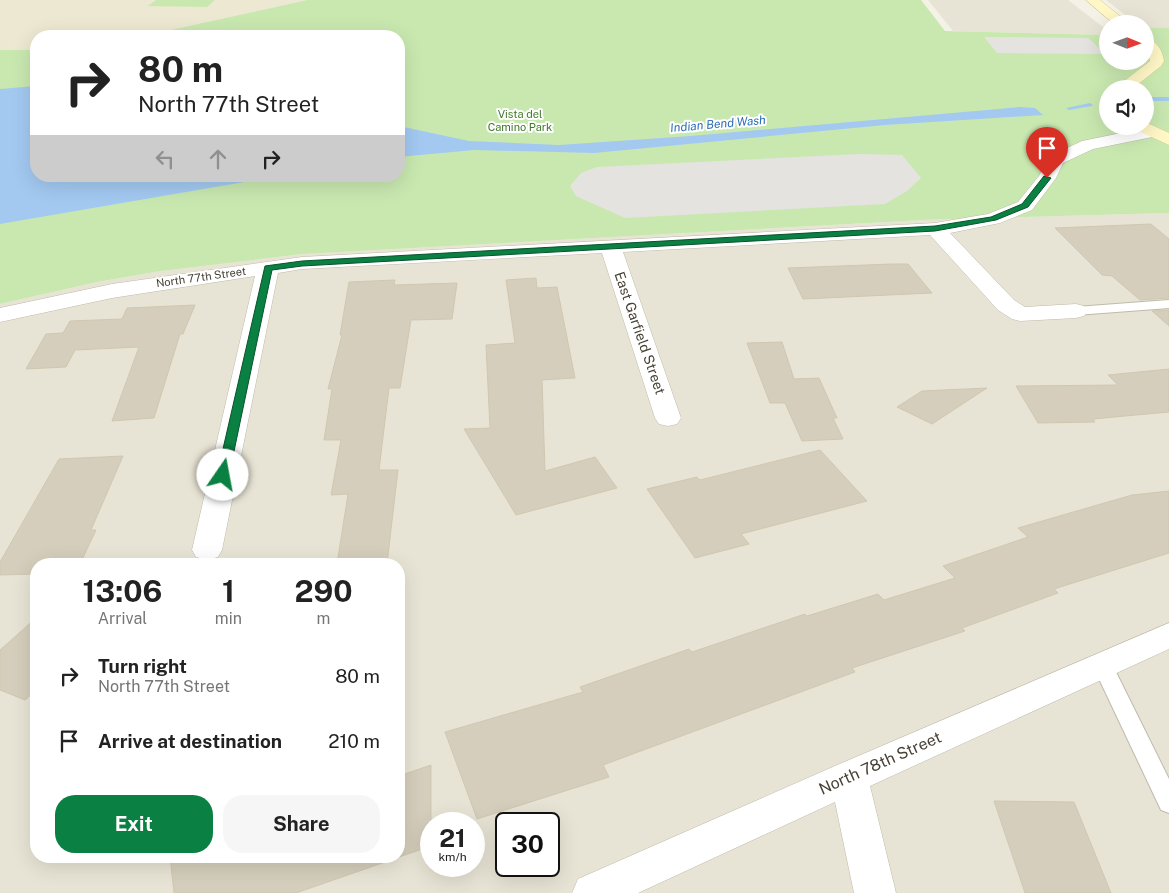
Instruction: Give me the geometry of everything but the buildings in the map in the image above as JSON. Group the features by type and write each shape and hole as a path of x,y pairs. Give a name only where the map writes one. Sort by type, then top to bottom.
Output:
{"street":[{"path":"1092,0 1111,15"},
{"path":"1154,49 1158,61 1154,66"},
{"path":"1135,80 1148,70"},
{"name":"North 77th Street","path":"0,315 45,304 145,285 302,263 611,248 935,229 993,219 1025,206 1047,178 1056,160 1088,145 1143,135"},
{"path":"935,229 1006,305 1020,314 1076,311"},
{"name":"East Garfield Street","path":"611,248 668,418"},
{"path":"207,550 268,268"},
{"name":"North 78th Street","path":"593,893 1169,635"},
{"path":"849,777 875,893"}],"lane":[{"path":"1076,311 1169,304"},
{"path":"1102,664 1169,803"}],"shaded area":[{"path":"0,0 307,0 170,30 30,30 30,50 0,50"},
{"path":"928,0 1068,0 1099,24 1099,35 953,31"},
{"path":"1106,0 1169,0 1169,28 1154,28 1154,15 1125,15"},
{"path":"984,37 1088,38 1099,48 1099,54 997,53"},
{"path":"859,154 902,155 921,178 907,191 885,204 625,218 576,196 570,186 581,173 597,167"},
{"path":"1169,213 1169,893 0,893 0,304 97,282 161,271 303,254 924,220"}],"green space":[{"path":"156,0 215,0 207,7 148,6"},
{"name":"Vista del Camino Park","path":"307,0 921,0 945,31 1099,35 1099,70 1154,70 1154,28 1169,28 1169,213 924,220 303,254 161,271 97,282 0,304 0,50 30,50 30,182 405,182 405,30 170,30"}],"water":[{"path":"30,86 30,182 245,182 0,224 0,89"},
{"path":"1020,107 1035,108 1043,115 885,125 594,153 474,150 405,156 405,127 469,141 559,145 691,136"}],"waterway":[{"name":"Indian Bend Wash","path":"1154,99 1169,99"},
{"name":"Indian Bend Wash","path":"1069,108 1090,105"}],"route":[{"path":"223,475 268,268 302,263 611,248 935,229 993,219 1025,206 1047,178"}]}
